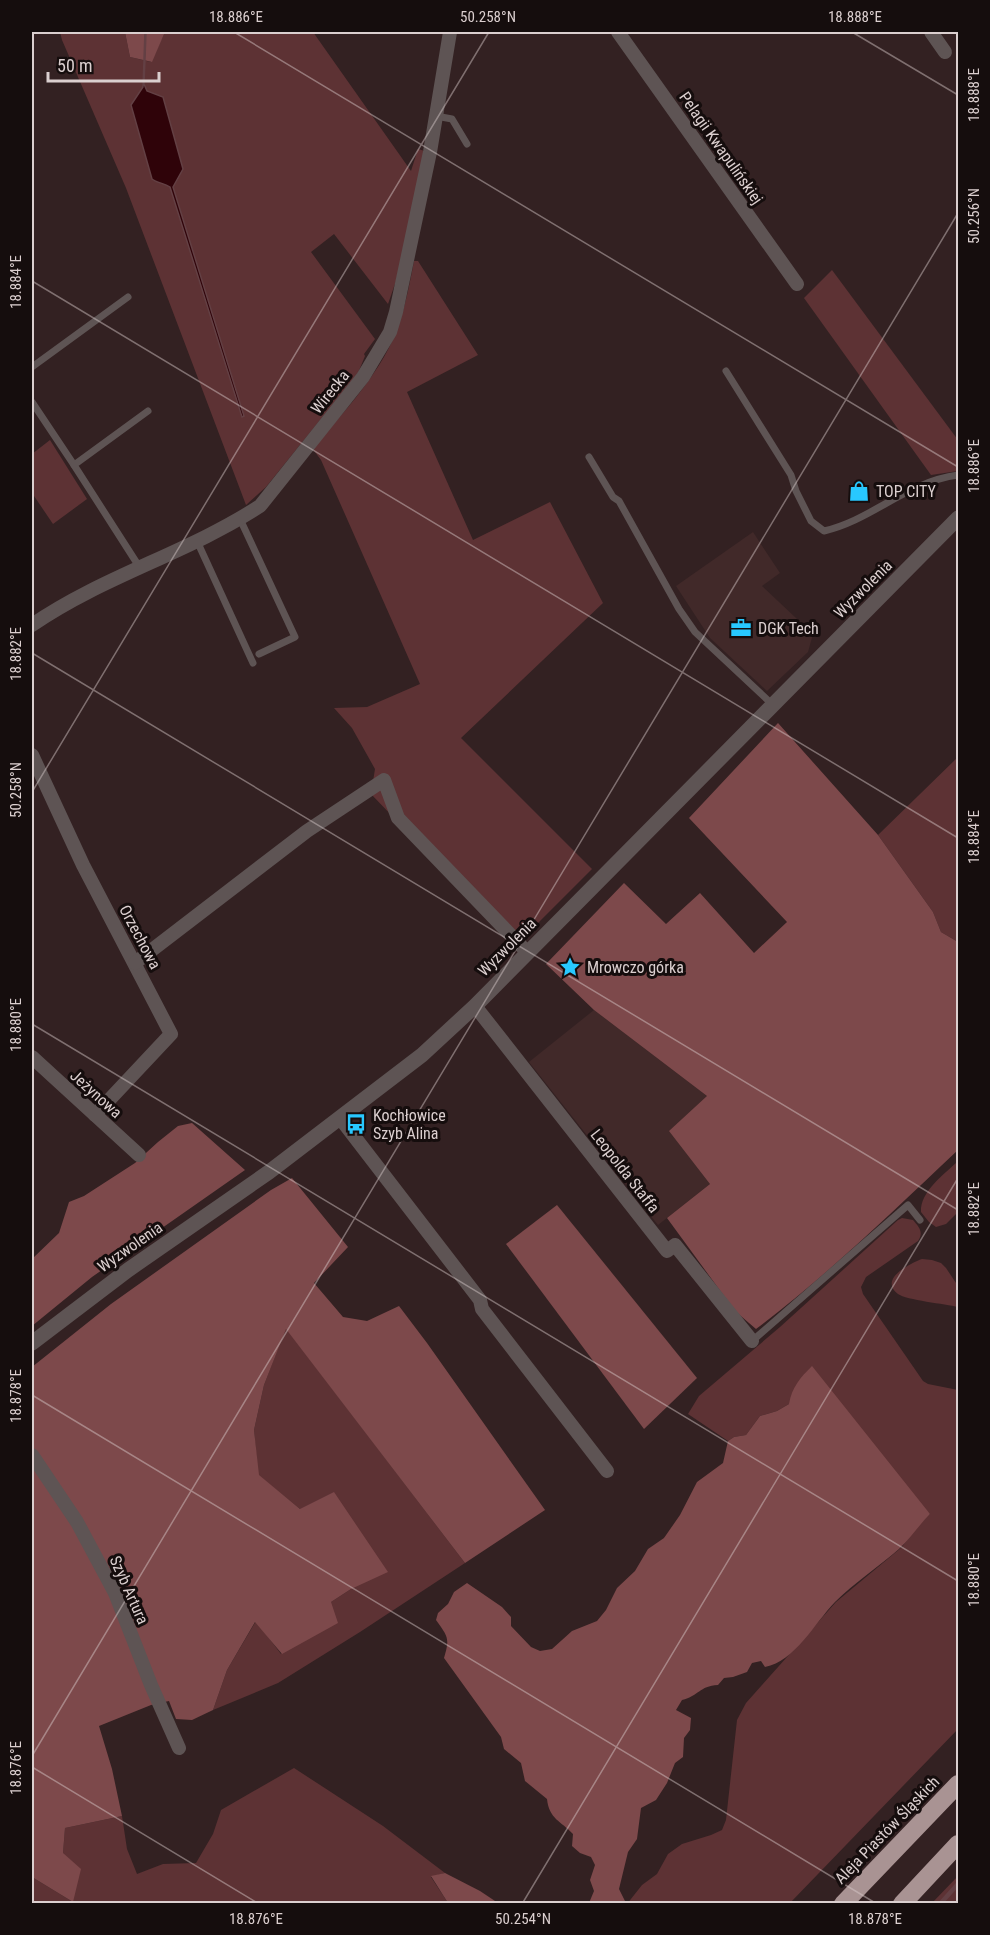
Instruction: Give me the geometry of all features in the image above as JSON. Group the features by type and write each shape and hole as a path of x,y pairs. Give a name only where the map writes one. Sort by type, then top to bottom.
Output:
{"highway":[{"name":"Aleja Piastów Śląskich","path":"843,1904 958,1784"},
{"path":"902,1904 958,1844"}],"street":[{"name":"Wirecka","path":"32,625 74,598 197,541 260,506 363,377 390,332 410,255 450,32"},
{"name":"Pelagii Kwapulińskiej","path":"618,32 797,284"},
{"path":"931,32 945,52"},
{"name":"Wyzwolenia","path":"32,1343 128,1270 269,1172 422,1054 474,1006 958,518"},
{"name":"Orzechowa","path":"32,755 83,865 171,1034 95,1115"},
{"path":"135,963 307,831 384,780 398,818 527,952"},
{"name":"Leopolda Staffa","path":"474,1006 667,1251 675,1245 752,1341"},
{"name":"Jeżynowa","path":"32,1058 139,1155"},
{"path":"340,1118 480,1300 482,1309 607,1471"},
{"name":"Szyb Artura","path":"32,1455 77,1522 115,1593 151,1685 179,1748"}],"lane":[{"path":"436,117 452,119 467,144"},
{"path":"32,366 128,297"},
{"path":"726,371 791,475 811,521 824,531 844,526 916,486 958,475"},
{"path":"32,402 140,568"},
{"path":"74,465 148,411"},
{"path":"589,457 613,497 619,501 679,609 695,632 773,705"},
{"path":"240,519 295,637 259,654"},
{"path":"197,541 253,663"},
{"path":"752,1341 908,1205 920,1220"}],"shaded area":[{"path":"60,32 125,32 130,57 151,62 165,32 313,32 411,171 418,149 425,151 396,281 388,304 334,234 311,252 375,339 364,354 358,373 266,487 246,505 126,188"},
{"path":"125,32 165,32 152,62 130,57"},
{"path":"145,32 144,84 147,91 163,97 183,169 173,187 244,416 242,417 170,187 152,179 131,105 143,87"},
{"path":"414,261 418,261 478,355 407,392 473,540 550,502 603,603 461,738 592,869 516,945 371,794 375,769 352,728 334,708 367,707 420,684 321,460 312,448 362,390 393,341 408,292"},
{"path":"832,270 958,440 958,471 931,475 804,298"},
{"path":"50,440 87,499 53,524 32,493 32,454"},
{"path":"753,532 780,573 762,586 813,634 808,652 767,691 710,638 676,586"},
{"path":"778,723 878,835 933,912 941,932 958,942 958,1150 834,1265 756,1329 735,1311 667,1218 710,1184 669,1131 707,1096 594,1010 546,964 624,883 666,924 700,893 754,953 787,922 689,818"},
{"path":"958,757 958,942 941,932 933,912 878,835"},
{"path":"594,1010 707,1096 710,1184 658,1225 529,1062"},
{"path":"192,1123 245,1170 92,1277 32,1326 32,1259 59,1233 69,1202 84,1196 135,1163 178,1126"},
{"path":"958,1161 958,1212 946,1224 936,1227 921,1212 922,1204 934,1184"},
{"path":"292,1178 348,1247 314,1283 343,1317 367,1321 399,1306 545,1510 465,1563 286,1329 264,1385 254,1430 259,1475 300,1509 334,1492 388,1572 351,1589 331,1602 338,1623 282,1654 255,1622 227,1670 213,1710 192,1720 176,1719 169,1701 151,1705 99,1726 112,1769 122,1816 65,1828 63,1853 81,1869 73,1902 32,1877 32,1367 111,1304 271,1190"},
{"path":"557,1205 697,1378 644,1429 506,1244"},
{"path":"902,1218 913,1220 921,1232 920,1238 866,1277 861,1287 863,1294 923,1381 958,1390 958,1729 790,1903 627,1904 642,1885 657,1874 668,1854 682,1844 722,1830 726,1820 737,1720 746,1703 836,1602 902,1547 917,1526 930,1514 789,1404 777,1411 760,1416 746,1435 734,1437 728,1441 688,1414 699,1396"},
{"path":"922,1259 941,1263 946,1268 958,1286 958,1307 902,1296 893,1288 892,1283 898,1272"},
{"path":"286,1328 465,1563 278,1683 213,1710 227,1670 256,1621 281,1654 331,1602 351,1589 300,1509 258,1475 254,1430 264,1385"},
{"path":"812,1366 930,1514 899,1549 835,1602 795,1650 786,1657 765,1667 761,1661 752,1663 747,1672 724,1678 718,1685 707,1687 682,1700 676,1710 691,1718 690,1730 684,1738 683,1757 675,1763 667,1783 656,1800 641,1808 637,1839 628,1852 619,1889 626,1903 589,1903 594,1891 590,1880 595,1865 591,1857 580,1853 572,1846 573,1834 550,1811 547,1799 525,1781 521,1763 504,1749 501,1737 444,1658 447,1642 436,1620 438,1613 448,1604 454,1592 467,1583 502,1607 511,1617 511,1626 531,1647 540,1651 552,1649 572,1631 597,1621 606,1610 617,1588 635,1571 648,1549 664,1538 680,1515 697,1482 723,1463 728,1441 734,1437 746,1435 760,1416 777,1411 789,1404 797,1383"},
{"path":"294,1768 383,1826 445,1873 431,1877 448,1903 32,1903 32,1877 73,1902 63,1853 65,1828 122,1816 127,1849 137,1874 163,1864 196,1863 213,1834 221,1810"},
{"path":"445,1873 498,1903 448,1903 431,1876"},
{"path":"958,1876 958,1903 932,1903"}],"waterway":[{"path":"940,1904 958,1884"}],"place":[{"name":"TOP CITY","path":"859,491"},
{"name":"DGK Tech","path":"741,628"},
{"name":"Mrowczo górka","path":"570,967"},
{"name":"Kochłowice Szyb Alina","path":"356,1124"}]}
